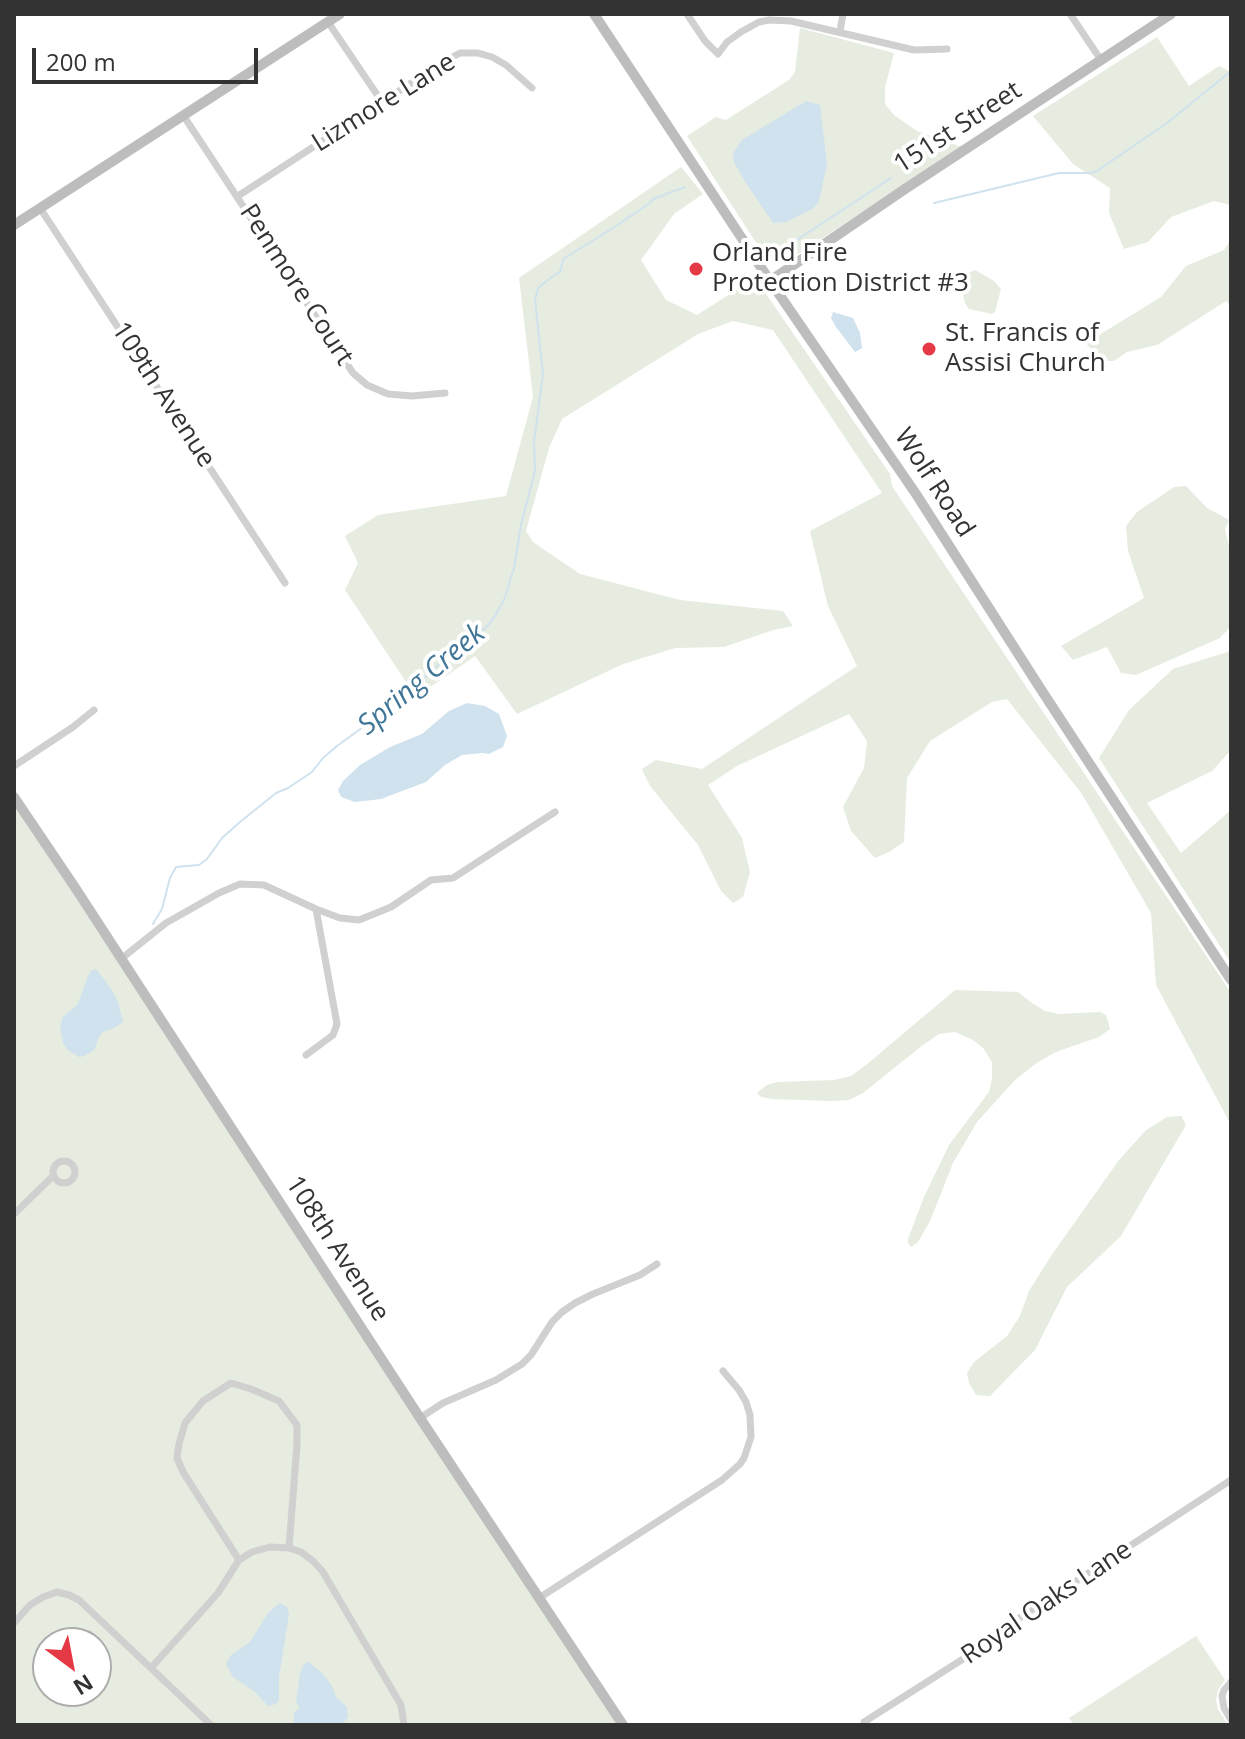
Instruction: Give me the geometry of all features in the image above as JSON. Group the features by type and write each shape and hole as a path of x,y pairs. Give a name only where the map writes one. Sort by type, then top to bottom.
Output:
{"street":[{"path":"14,225 340,14"},
{"name":"Wolf Road","path":"594,14 770,281 921,501 1231,980"},
{"path":"687,14 718,54 727,42 741,32 769,20 840,31 914,50 947,49"},
{"path":"840,31 843,14"},
{"path":"1070,14 1101,60"},
{"name":"151st Street","path":"770,281 1171,14"},
{"path":"328,22 382,102"},
{"name":"Lizmore Lane","path":"238,196 460,53 492,57 532,88"},
{"name":"Penmore Court","path":"183,115 353,373 367,385 388,394 412,396 445,393"},
{"name":"109th Avenue","path":"40,208 285,583"},
{"path":"14,766 94,710"},
{"name":"108th Avenue","path":"14,797 623,1725"},
{"path":"121,959 166,923 240,884 264,885 340,918 359,920 391,907 431,880 453,878 555,812"},
{"path":"306,1055 333,1035 337,1024 316,909"},
{"path":"14,1214 53,1176"},
{"path":"420,1418 443,1403 496,1380 522,1364 552,1322 575,1303 640,1275 657,1264"},
{"path":"539,1598 722,1480 740,1464 751,1437 750,1415 739,1390 723,1371"},
{"path":"239,1560 177,1458 185,1423 203,1401 231,1383 279,1401 297,1425 289,1548"},
{"name":"Royal Oaks Lane","path":"866,1725 864,1722 974,1652 998,1632 1231,1480"},
{"path":"151,1668 218,1593 239,1560 270,1547 289,1548 301,1552 323,1572 401,1705 404,1725"},
{"path":"14,1623 30,1605 57,1592 79,1600 211,1725"},
{"path":"1231,1682 1224,1690 1222,1702 1231,1720"}],"shaded area":[{"path":"800,28 894,53 885,87 885,104 894,115 917,131 962,147 786,262 777,263 762,252 687,136 716,117 726,120 789,80 795,72"},
{"path":"1157,37 1189,86 1219,66 1231,72 1231,205 1214,201 1171,217 1148,242 1124,249 1109,213 1110,188 1073,164 1033,116"},
{"path":"681,167 703,194 674,214 641,260 666,300 697,315 755,278 890,474 892,486 1231,993 1231,1125 1156,985 1151,913 1082,794 1007,699 992,702 930,741 907,778 904,842 875,858 851,831 843,807 864,768 867,741 849,714 737,766 708,785 742,838 750,872 743,897 733,903 721,891 698,845 650,786 642,769 656,760 702,769 857,666 828,606 810,531 882,493 773,330 733,321 698,334 562,419 549,448 526,531 533,542 580,574 680,600 783,611 793,626 724,647 675,648 623,664 517,714 475,656 416,697 345,590 358,563 345,536 378,515 506,496 533,397 519,278"},
{"path":"1231,240 1231,307 1226,301 1157,345 1127,352 1114,361 1100,361 1086,343 1161,297 1186,266 1224,250"},
{"path":"975,270 1001,289 992,314 969,309 965,303 961,284 968,273"},
{"path":"1186,486 1207,508 1229,520 1225,529 1231,556 1231,626 1220,638 1136,675 1121,673 1107,647 1073,660 1061,646 1144,598 1128,551 1126,526 1137,512 1174,487"},
{"path":"1231,651 1231,750 1212,771 1147,803 1181,853 1231,810 1231,963 1099,758 1129,710 1173,669"},
{"path":"14,804 332,1289 623,1725 14,1725"},
{"path":"955,990 1018,992 1045,1011 1059,1014 1100,1012 1106,1015 1110,1029 1099,1037 1056,1052 1015,1080 977,1122 953,1163 930,1221 918,1242 911,1247 908,1239 949,1145 989,1092 992,1062 983,1048 955,1032 939,1034 863,1093 849,1100 772,1099 757,1093 777,1082 834,1080 851,1076"},
{"path":"1181,1116 1186,1125 1121,1236 1067,1287 1035,1350 990,1396 976,1395 967,1373 974,1362 1007,1336 1020,1316 1029,1291 1053,1253 1119,1160 1146,1130 1167,1117"},
{"path":"1196,1636 1225,1680 1216,1700 1228,1725 1074,1725 1069,1718"}],"water":[{"path":"806,101 820,105 827,164 819,201 814,208 786,222 773,223 744,180 734,162 733,153 742,140"},
{"path":"833,312 853,318 862,348 855,352 831,318"},
{"path":"467,703 485,706 499,714 507,736 503,747 489,754 462,755 426,782 381,799 355,802 341,797 338,790 343,781 360,765 390,747 422,734 449,711"},
{"path":"96,969 118,1002 123,1022 103,1032 94,1050 79,1057 63,1043 60,1027 63,1017 78,1004 88,976"},
{"path":"280,1603 287,1607 289,1614 279,1677 279,1700 268,1706 255,1692 233,1677 226,1664 231,1655 250,1642 268,1613"},
{"path":"309,1662 324,1675 336,1697 347,1707 348,1717 342,1725 294,1725 294,1712 300,1708 296,1702 300,1673 304,1664"}],"waterway":[{"name":"Spring Creek","path":"934,203 1059,173 1097,171 1167,123 1231,71"},
{"name":"Spring Creek","path":"780,251 891,178"},
{"name":"Spring Creek","path":"153,924 162,909 176,867 199,865 207,859 222,838 240,822 276,793 312,772 337,746 407,695 492,621 504,600 514,568 535,471 534,441 543,374 535,300 538,288 560,272 565,258 653,199 685,187"}],"place":[{"name":"Orland Fire Protection District #3","path":"696,269"},
{"name":"St. Francis of Assisi Church","path":"929,349"}]}
